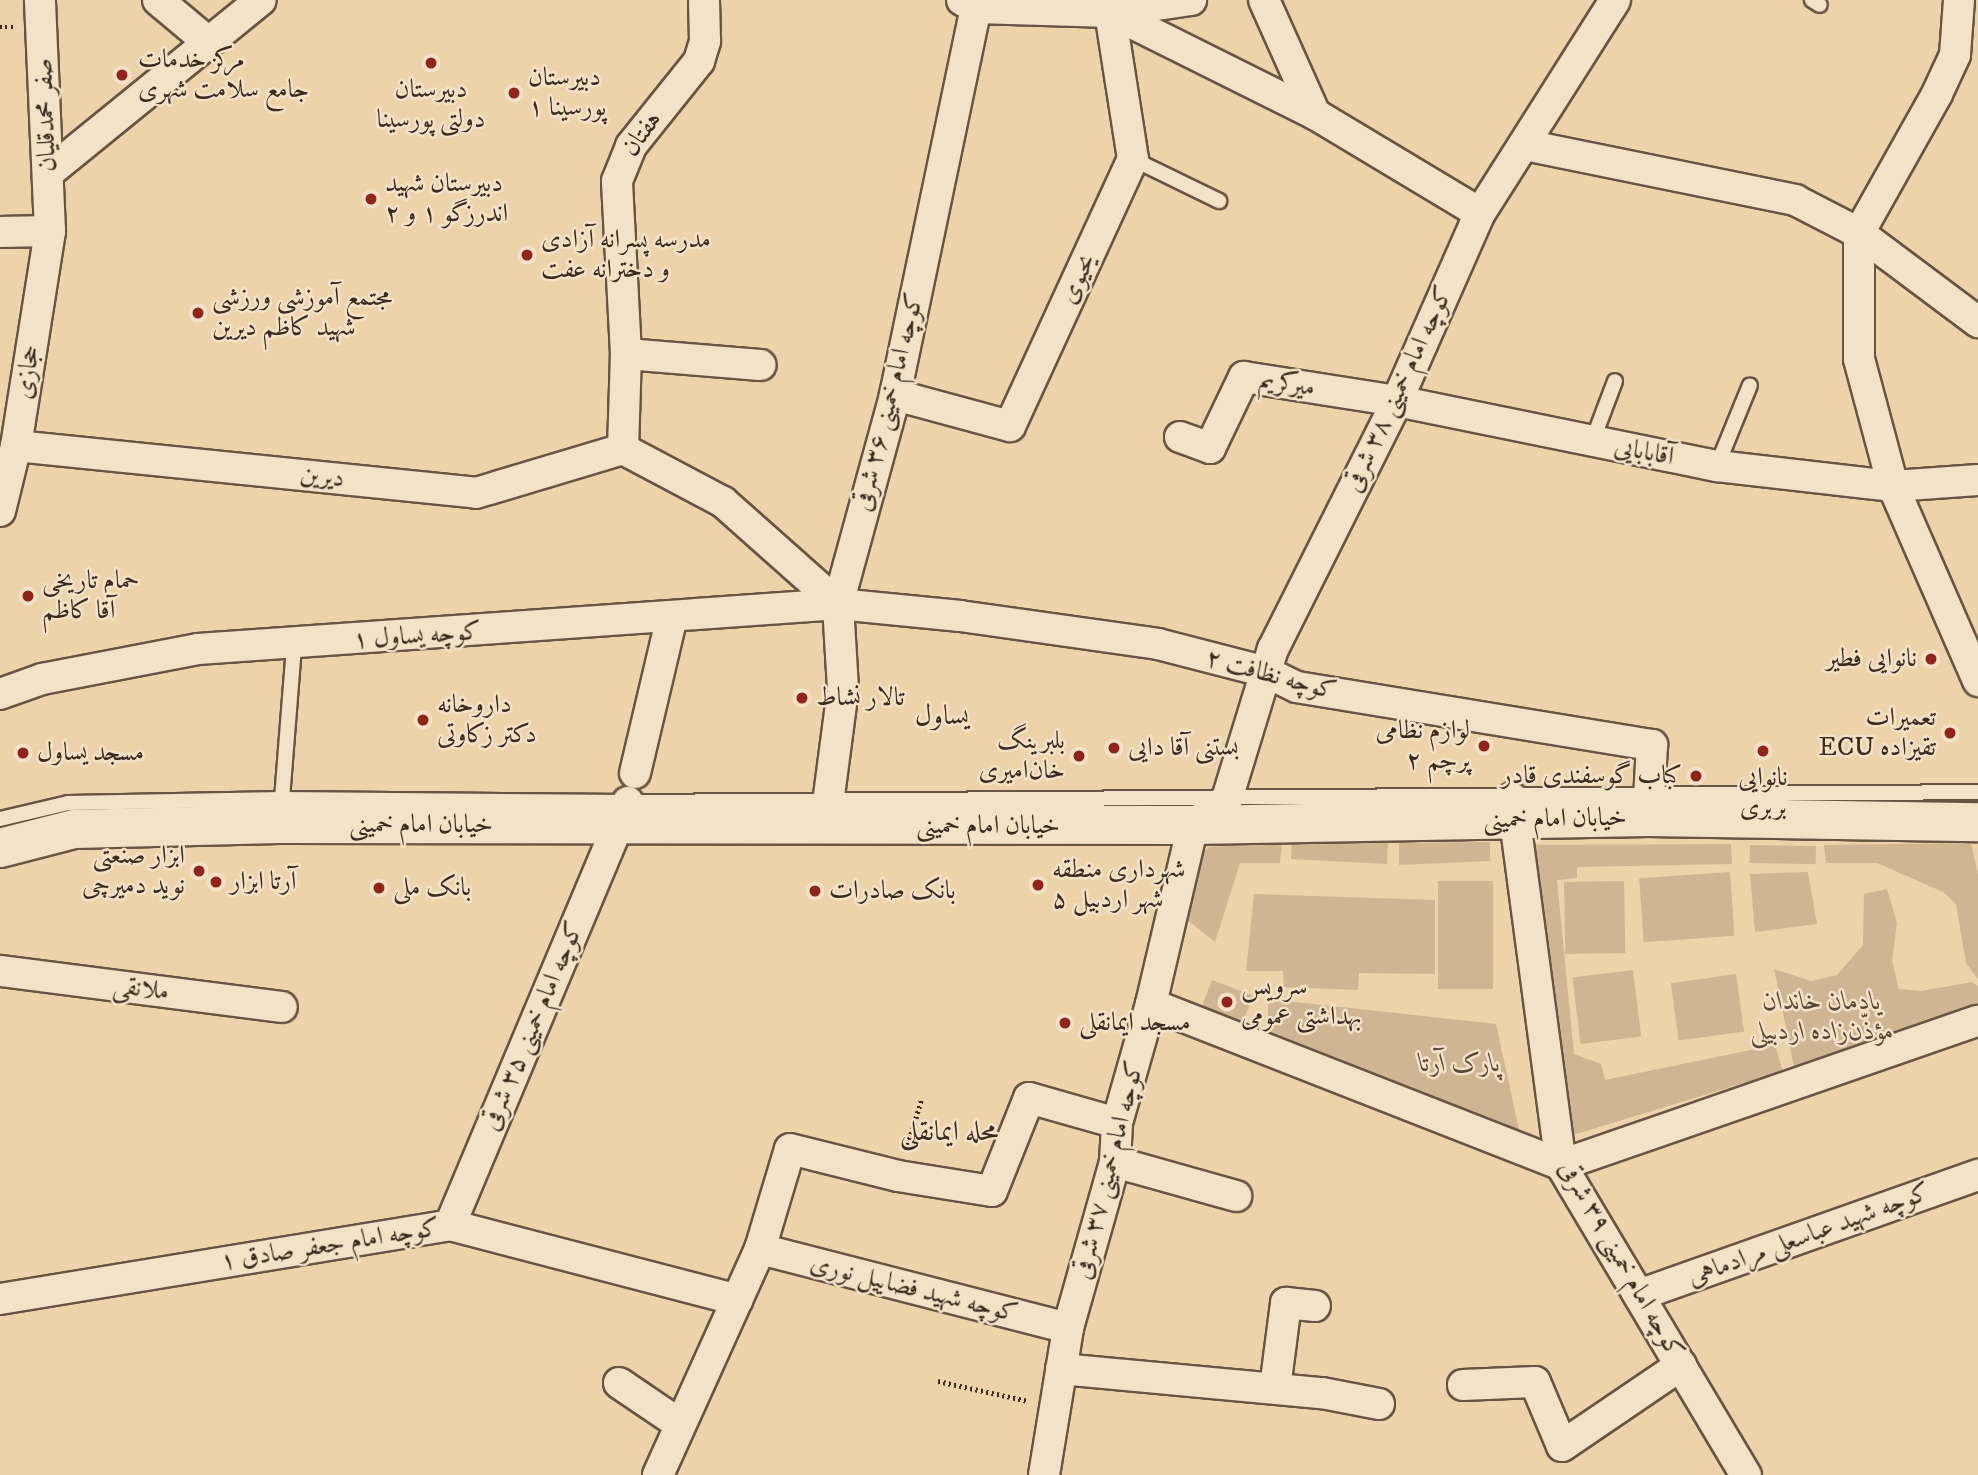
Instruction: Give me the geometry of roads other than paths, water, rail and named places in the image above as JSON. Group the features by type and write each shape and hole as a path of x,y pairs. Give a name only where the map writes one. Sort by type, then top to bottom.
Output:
{"main road":[{"name":"خیابان امام خمینی","path":"0,848 74,829 622,814 826,812 1193,825 1512,809 1649,807 1978,822"}],"street":[{"name":"صفر محمدقلیان","path":"40,0 50,231"},
{"path":"158,0 208,42"},
{"path":"48,173 261,0"},
{"name":"هفتان","path":"623,449 626,354 617,181 620,166 699,61 705,41 704,0"},
{"path":"969,4 1110,12 1191,0"},
{"path":"1264,0 1315,114"},
{"name":"کوچه امام خمینی ۳۸ شرقی","path":"1227,799 1273,649 1397,401 1480,213 1615,0"},
{"name":"کوچه امام خمینی ۳۶ شرقی","path":"826,812 844,689 838,604 895,395 969,4"},
{"path":"1966,6 1955,55 1942,85 1859,233 1859,359 1893,486 1978,681"},
{"path":"1110,12 1315,114 1480,213"},
{"path":"1110,12 1133,159"},
{"path":"1525,145 1795,200 1859,233 1978,322"},
{"name":"یحیوی","path":"895,395 1010,426 1133,159"},
{"path":"0,232 50,231"},
{"name":"حجازی","path":"0,511 5,479 16,446 50,231"},
{"path":"626,354 761,365"},
{"name":"میرکریم","path":"1180,437 1210,447 1244,377 1397,401"},
{"name":"آقابابایی","path":"1397,401 1717,466 1893,486 1978,480"},
{"name":"دیرین","path":"16,446 476,493 623,449"},
{"path":"623,449 723,502 838,604"},
{"name":"کوچه یساول ۱","path":"0,694 43,679 198,649 294,645 838,604"},
{"name":"کوچه نظافت ۲","path":"838,604 960,615 1158,644 1266,672 1297,687 1652,745 1649,807"},
{"path":"635,773 672,617"},
{"path":"1193,825 1227,799"},
{"name":"کوچه امام خمینی ۳۹ شرقی","path":"1512,809 1561,1165 1746,1475"},
{"name":"کوچه امام خمینی ۳۵ شرقی","path":"450,1225 622,814"},
{"name":"کوچه امام خمینی ۳۷ شرقی","path":"1044,1475 1068,1328 1115,1162 1117,1124 1151,1004 1193,825"},
{"name":"ملانقی","path":"0,971 282,1007"},
{"path":"1151,1004 1561,1165 1978,1021"},
{"path":"658,1475 678,1423 760,1249 790,1149 898,1176 992,1191 1029,1098 1117,1124"},
{"path":"1115,1162 1236,1196"},
{"name":"کوچه شهید عباسعلی مرادماهی","path":"1639,1295 1978,1175"},
{"name":"کوچه امام جعفر صادق ۱","path":"0,1299 450,1225 737,1300"},
{"name":"کوچه شهید فضاییل نوری","path":"760,1249 1068,1328"},
{"path":"1275,1388 1286,1303 1315,1306"},
{"path":"1463,1385 1535,1382 1562,1446 1681,1365"},
{"path":"1061,1369 1275,1388 1379,1404"},
{"path":"619,1383 678,1423"}],"lane":[{"path":"1133,159 1219,201"},
{"path":"1592,442 1615,381"},
{"path":"1717,466 1750,385"},
{"path":"282,799 294,645"},
{"path":"1649,807 1978,792"},
{"path":"0,819 68,803 282,799 622,814"},
{"path":"826,812 1227,799 1512,809"}],"place":[{"name":"دبیرستان دولتی پورسینا","path":"431,63"},
{"name":"مرکز خدمات جامع سلامت شهری","path":"122,75"},
{"name":"دبیرستان پورسینا ۱","path":"514,93"},
{"name":"دبیرستان شهید اندرزگو ۱ و ۲","path":"371,199"},
{"name":"مدرسه پسرانه آزادی و دخترانه عفت","path":"527,255"},
{"name":"مجتمع آموزشی ورزشی شهید کاظم دیرین","path":"198,313"},
{"name":"حمام تاریخی آقا کاظم","path":"28,596"},
{"name":"نانوایی فطیر","path":"1931,659"},
{"name":"تالار نشاط","path":"802,698"},
{"name":"داروخانه دکتر زکاوتی","path":"423,720"},
{"name":"تعمیرات ECU تقیزاده","path":"1950,733"},
{"name":"لوازم نظامی پرچم ۲","path":"1484,746"},
{"name":"بستنی آقا دایی","path":"1114,748"},
{"name":"نانوایی بربری","path":"1763,751"},
{"name":"مسجد یساول","path":"23,753"},
{"name":"بلبرینگ خان‌امیری","path":"1079,756"},
{"name":"کباب گوسفندی قادر","path":"1696,776"},
{"name":"ابزار صنعتی نوید دمیرچی","path":"199,871"},
{"name":"آرتا ابزار","path":"216,882"},
{"name":"شهرداری منطقه ۵ شهر اردبیل","path":"1038,885"},
{"name":"بانک ملی","path":"379,888"},
{"name":"بانک صادرات","path":"815,891"},
{"name":"سرویس بهداشتی عمومی","path":"1227,1002"},
{"name":"مسجد ایمانقلی","path":"1065,1023"}],"district":[{"name":"یساول","path":"942,716"},
{"name":"محله ایمانقلی","path":"949,1132"}],"park label":[{"name":"یادمان خاندان مؤذّن‌زاده اردبیلی","path":"1822,1017"},
{"name":"پارک آرتا","path":"1460,1064"}]}
